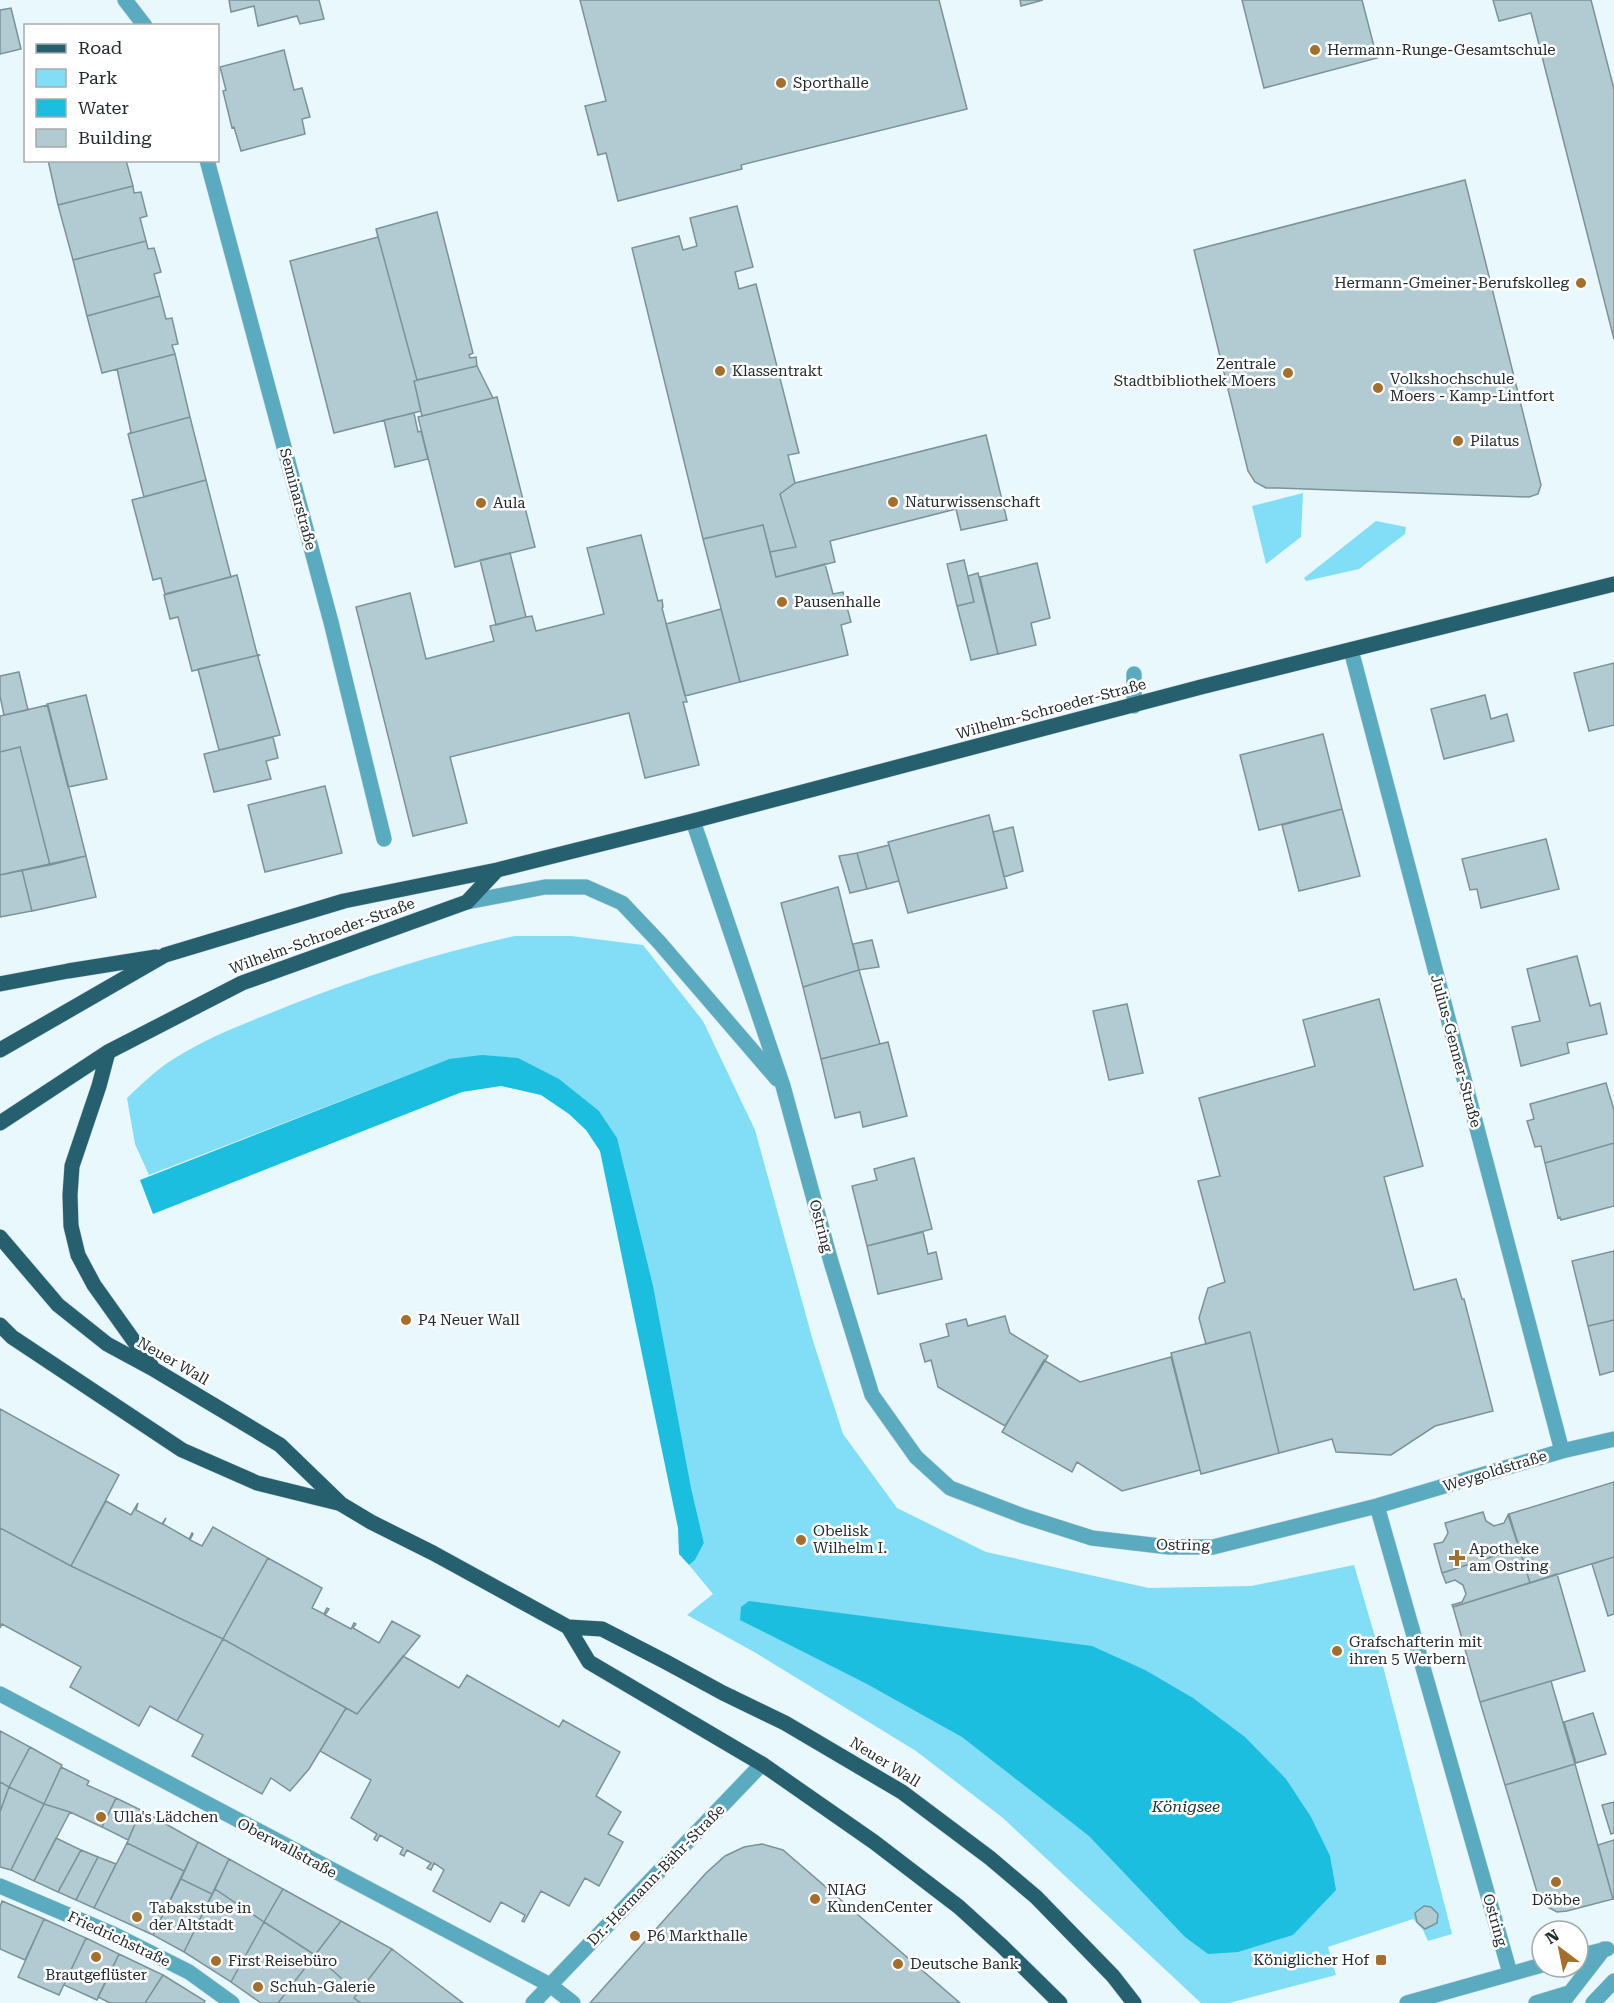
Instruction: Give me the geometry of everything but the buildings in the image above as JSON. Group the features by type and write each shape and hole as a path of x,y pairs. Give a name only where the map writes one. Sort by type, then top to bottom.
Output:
{"main road":[{"name":"Wilhelm-Schroeder-Straße","path":"0,1050 165,955 344,900 497,870 1614,584"},
{"name":"Wilhelm-Schroeder-Straße","path":"0,1123 108,1052 242,983 466,902 497,870"},
{"path":"0,984 165,955"},
{"path":"108,1052 72,1166 71,1226 78,1255 94,1285 155,1370"},
{"name":"Neuer Wall","path":"0,1237 58,1305 107,1344 280,1445 340,1504 568,1627 602,1629 785,1723 902,1792 990,1858 1036,1897 1083,1943 1134,2003"},
{"name":"Neuer Wall","path":"0,1324 6,1335 182,1450 257,1483 340,1504"},
{"path":"568,1627 589,1662 762,1764 874,1842 959,1907 1060,2003"}],"street":[{"path":"125,0 144,24"},
{"name":"Seminarstraße","path":"208,162 332,622 384,839"},
{"name":"Julius-Genner-Straße","path":"1351,650 1562,1451"},
{"path":"1134,674 1134,706"},
{"name":"Ostring","path":"693,821 783,1086 831,1262 872,1395 916,1457 950,1488 1092,1538 1188,1548 1213,1547 1377,1506 1510,1973"},
{"name":"Ostring","path":"466,902 545,886 586,887 622,903 659,942 783,1086"},
{"name":"Weygoldstraße","path":"1377,1506 1562,1451 1614,1438"},
{"name":"Oberwallstraße","path":"0,1694 550,1985 573,2003"},
{"name":"Dr.-Hermann-Bähr-Straße","path":"533,2003 762,1764"},
{"name":"Friedrichstraße","path":"0,1886 113,1934 189,1972 231,2003"},
{"path":"1590,1953 1609,1948"},
{"path":"1536,2003 1565,1998 1609,1948"},
{"path":"1407,2003 1530,1968"},
{"path":"1593,2003 1614,1980"}],"green space":[{"path":"1303,493 1301,537 1266,564 1252,506"},
{"path":"1376,521 1406,527 1405,534 1359,569 1306,581 1304,578"},
{"path":"515,936 571,936 643,945 703,1021 755,1130 813,1341 843,1434 897,1508 986,1552 1149,1588 1251,1586 1354,1565 1378,1647 1452,1934 1428,1941 1423,1930 1413,1919 1328,1947 1336,1975 1229,2003 1201,2003 1003,1818 916,1751 756,1653 687,1615 713,1594 689,1565 695,1560 704,1543 599,1111 449,1059 149,1175 135,1144 127,1098 173,1059 233,1028 344,985 400,966"}],"water":[{"path":"482,1055 518,1058 559,1079 599,1111 617,1138 653,1286 691,1488 704,1543 695,1560 689,1565 679,1554 678,1528 600,1151 586,1130 569,1114 541,1095 501,1086 462,1092 153,1214 140,1180 449,1059"},
{"name":"Königsee","path":"749,1601 1092,1646 1145,1670 1193,1698 1245,1737 1286,1779 1311,1817 1330,1856 1336,1890 1293,1935 1238,1952 1208,1954 1185,1937 1089,1836 962,1737 867,1684 740,1620 741,1607"}],"place":[{"name":"Hermann-Runge-Gesamtschule","path":"1315,50"},
{"name":"Sporthalle","path":"781,83"},
{"name":"Hermann-Gmeiner-Berufskolleg","path":"1581,283"},
{"name":"Klassentrakt","path":"720,371"},
{"name":"Zentrale Stadtbibliothek Moers","path":"1288,373"},
{"name":"Volkshochschule Moers - Kamp-Lintfort","path":"1378,388"},
{"name":"Pilatus","path":"1458,441"},
{"name":"Naturwissenschaft","path":"893,502"},
{"name":"Aula","path":"481,503"},
{"name":"Pausenhalle","path":"782,602"},
{"name":"P4 Neuer Wall","path":"406,1320"},
{"name":"Obelisk Wilhelm I.","path":"801,1540"},
{"name":"Apotheke am Ostring","path":"1457,1558"},
{"name":"Grafschafterin mit ihren 5 Werbern","path":"1337,1651"},
{"name":"Ulla's Lädchen","path":"101,1817"},
{"name":"Döbbe","path":"1556,1882"},
{"name":"NIAG KundenCenter","path":"815,1899"},
{"name":"Tabakstube in der Altstadt","path":"137,1917"},
{"name":"P6 Markthalle","path":"635,1936"},
{"name":"Brautgeflüster","path":"96,1957"},
{"name":"Königlicher Hof","path":"1381,1960"},
{"name":"First Reisebüro","path":"216,1961"},
{"name":"Deutsche Bank","path":"898,1964"},
{"name":"Schuh-Galerie","path":"258,1987"}]}
